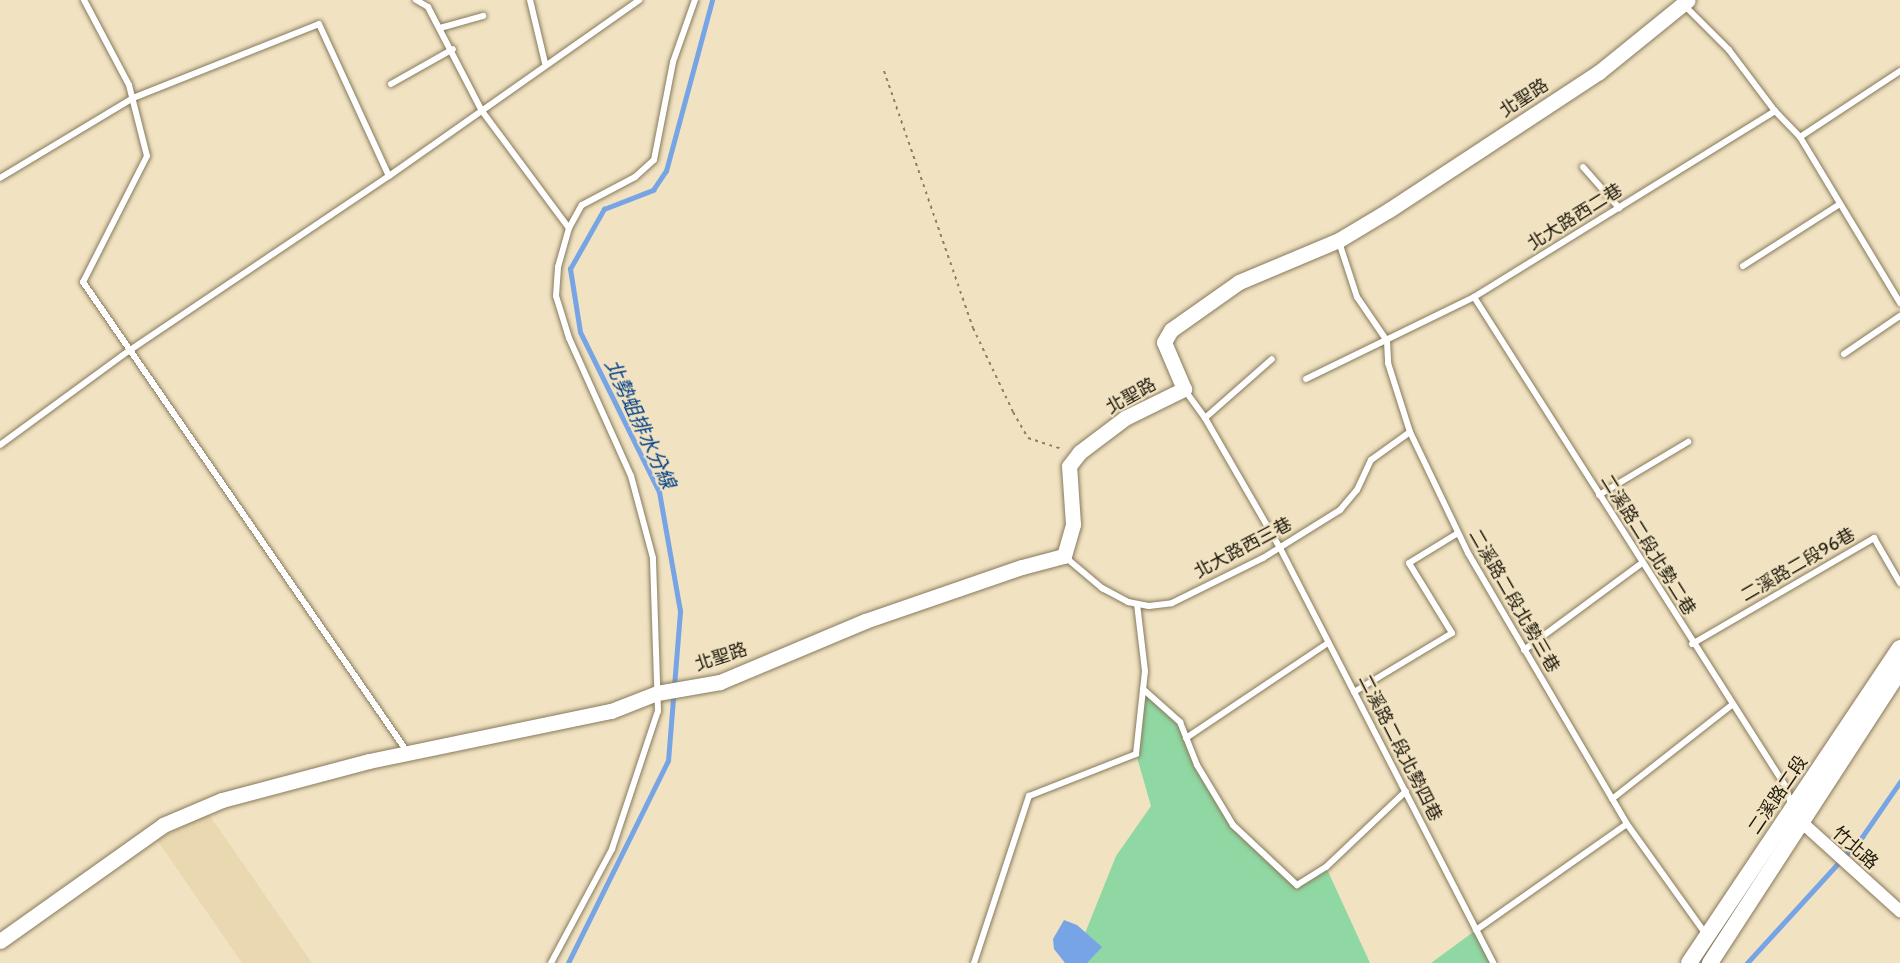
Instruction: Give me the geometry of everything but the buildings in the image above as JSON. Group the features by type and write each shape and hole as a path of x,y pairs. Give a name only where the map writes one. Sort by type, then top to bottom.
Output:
{"main road":[{"name":"二溪路二段","path":"1710,963 1722,947 1796,816 1900,648"},
{"name":"二溪路二段","path":"1689,963 1900,670"}],"street":[{"name":"北聖路","path":"1080,452 1125,418 1184,389 1164,342 1171,330 1239,282 1339,240 1599,72 1684,2"},
{"path":"1064,556 1073,524 1069,466 1080,452"},
{"name":"北聖路","path":"0,940 163,825 222,800 408,753 611,711 668,691 720,682 866,621 1064,556"},
{"name":"竹北路","path":"1796,816 1900,911"}],"lane":[{"path":"84,0 132,98 147,156 83,282 408,753"},
{"path":"416,0 428,7 453,49 482,111 568,228"},
{"path":"530,0 545,63"},
{"path":"0,445 130,350 389,176 482,111 545,63 639,0"},
{"path":"551,963 612,849 658,711 668,691 653,558 631,476 569,338 556,296 558,267 568,228 582,205 635,177 654,160 673,62 695,0"},
{"path":"1684,2 1729,50 1775,111 1800,137 1900,303"},
{"path":"440,28 483,16"},
{"path":"0,178 132,98 319,24 389,176"},
{"path":"391,84 453,49"},
{"path":"1800,137 1900,71"},
{"name":"北大路西二巷","path":"1306,379 1474,297 1775,111"},
{"path":"1583,167 1619,208"},
{"path":"1743,266 1840,204"},
{"name":"二溪路二段北勢三巷","path":"1339,240 1357,297 1387,341 1388,363 1410,432 1458,533 1627,824 1707,936 1722,947"},
{"name":"二溪路二段北勢二巷","path":"1474,297 1692,644 1786,787 1796,816"},
{"path":"1845,354 1900,316"},
{"path":"1205,418 1272,358"},
{"path":"1184,389 1205,418 1279,546"},
{"name":"北大路西三巷","path":"1064,556 1102,588 1137,604 1172,603 1263,558 1340,510 1357,490 1371,460 1410,432"},
{"path":"1599,495 1688,442"},
{"path":"1354,692 1452,633 1409,563 1458,533"},
{"name":"二溪路二段96巷","path":"1692,644 1874,538 1900,583"},
{"name":"二溪路二段北勢四巷","path":"1279,546 1493,963"},
{"path":"1524,650 1642,563"},
{"path":"974,963 1029,796 1136,754 1145,671 1137,604"},
{"path":"1186,738 1328,643"},
{"path":"1143,689 1180,722 1197,765 1233,825 1297,885 1326,867 1406,791"},
{"path":"1612,799 1732,705"},
{"path":"1476,930 1627,824"}],"path":[{"path":"884,71 973,328 1020,427 1029,438 1080,452"}],"shaded area":[{"path":"208,813 312,963 242,963 157,840"}],"green space":[{"path":"1143,689 1180,722 1197,765 1233,825 1297,885 1326,867 1370,963 1073,963 1116,856 1151,806 1136,754"},
{"path":"1476,930 1493,963 1431,963"}],"water":[{"path":"1064,920 1077,925 1102,947 1087,963 1065,963 1054,949 1053,939"}],"waterway":[{"name":"北勢蛆排水分線","path":"568,963 668,761 680,611 659,492 580,332 570,269 604,209 653,190 666,171 712,0"},
{"path":"1747,963 1862,837 1900,782"}]}
